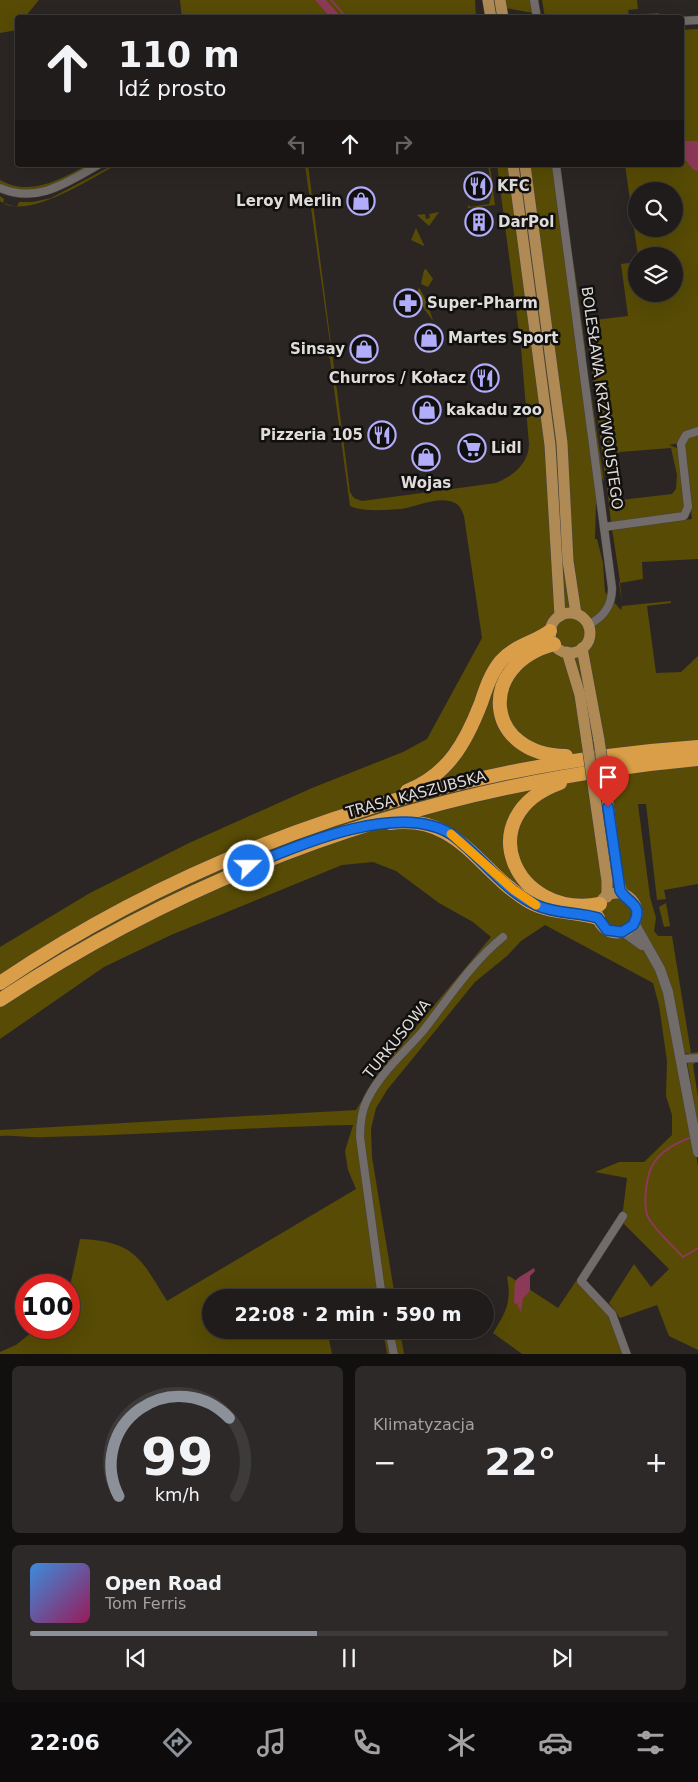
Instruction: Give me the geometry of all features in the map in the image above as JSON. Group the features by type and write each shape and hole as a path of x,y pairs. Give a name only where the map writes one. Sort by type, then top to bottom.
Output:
{"highway":[{"path":"552,638 525,655 510,670 500,695 504,722 518,742 535,752 551,756 603,756"},
{"path":"365,810 422,784 446,766 467,737 488,684 498,665 516,648 552,638"},
{"name":"TRASA KASZUBSKA","path":"0,984 74,937 180,882 280,839 365,810 475,780 603,756 698,747"},
{"name":"TRASA KASZUBSKA","path":"0,1000 80,950 174,900 258,862 345,830 468,795 590,772 698,759"},
{"path":"590,772 548,787 530,798 520,809 513,823 510,847 514,865 521,878 539,894 566,902 604,900"},
{"path":"345,830 404,821 435,826 456,838 528,901 547,909 598,918"}],"main road":[{"path":"488,0 490,15"},
{"path":"500,0 502,15"},
{"path":"513,167 550,445 560,616"},
{"path":"525,167 562,443 568,561 576,614 588,625 589,638 582,648 567,652"},
{"path":"576,614 560,616 553,623 552,638 567,652 593,741"},
{"path":"582,648 600,790 618,880 623,895"},
{"path":"600,790 607,881 604,900 598,918 603,927 609,931 624,932 635,938 651,954"},
{"path":"604,900 623,895 631,899 636,907 634,923 660,969 668,992 698,1152"},
{"path":"624,932 634,923"}],"street":[{"path":"534,0 536,15"},
{"path":"684,21 698,20"},
{"path":"0,188 13,193 37,194 52,190 94,167"},
{"name":"BOLESŁAWA KRZYWOUSTEGO","path":"556,167 604,527 611,598 604,613 588,625"},
{"path":"604,527 684,516 688,508 681,444 686,435 698,431"},
{"name":"TURKUSOWA","path":"381,1289 360,1137 361,1114 368,1099 387,1071 422,1032 482,956 503,937"},
{"path":"680,1059 698,1058"},
{"path":"623,1216 581,1281 612,1314 627,1354"},
{"path":"391,1339 394,1354"}],"shaded area":[{"path":"0,0 39,0 27,15 15,15 15,30 0,33"},
{"path":"180,0 475,0 476,15 182,15"},
{"path":"315,0 326,0 339,15 328,15"},
{"path":"504,0 531,0 533,13 505,8"},
{"path":"542,0 637,0 638,9 628,10 629,15 545,15"},
{"path":"659,13 659,15 629,15"},
{"path":"698,29 698,429 680,443 669,445 677,448 679,454 685,510 684,514 611,523 607,487 614,490 610,494 612,501 672,494 676,489 677,475 671,448 620,452 616,455 614,475 605,476 586,321 628,316 621,264 628,263 628,302 683,302 683,247 637,247 635,237 683,237 683,182 628,182 628,186 625,167 684,167 684,30"},
{"path":"698,141 698,171 693,169 684,158 684,142"},
{"path":"83,167 88,167 48,187 24,190 0,184 0,180 11,185 34,187 66,176"},
{"path":"112,167 58,196 25,206 17,206 19,202 33,202 51,198"},
{"path":"305,167 308,167 350,492 354,498 362,501 496,483 514,473 523,464 529,445 521,347 497,167 510,167 560,562 518,167 521,167 572,561 529,167 553,167 598,503 596,504 595,539 597,539 603,563 605,592 621,610 622,606 671,601 671,603 647,606 656,673 681,672 698,656 698,884 664,890 666,899 657,900 646,804 638,804 650,897 656,918 654,931 658,936 672,936 691,1053 698,1052 698,1056 684,1053 675,1002 667,1004 691,1136 689,1137 693,1139 698,1165 698,1350 669,1336 657,1305 620,1318 609,1303 634,1264 651,1287 669,1269 622,1222 624,1217 620,1214 623,1210 627,1178 595,1172 619,1162 644,1162 672,1135 672,1115 666,1096 667,1061 659,1005 653,983 545,925 521,941 507,956 475,982 387,1090 376,1108 371,1129 372,1157 394,1289 202,1289 202,1339 329,1339 332,1354 0,1354 0,1352 16,1345 23,1339 80,1339 80,1274 73,1274 80,1239 113,1244 125,1248 143,1263 167,1301 356,1189 348,1170 345,1151 353,1125 40,1137 0,1136 0,1130 356,1110 382,1068 491,937 473,922 439,903 396,871 373,862 342,865 171,935 104,967 0,1039 0,947 90,893 189,843 312,788 403,752 427,739 482,638 464,516 458,505 442,500 407,508 382,510 368,510 350,506 330,359 327,354 330,343"},
{"path":"488,167 490,167 495,205 468,208 468,205 471,207 489,204 492,193"},
{"path":"439,212 429,226 417,215 425,214 426,219 430,218 429,214"},
{"path":"416,228 424,245 424,246 411,240"},
{"path":"573,257 586,355 584,353"},
{"path":"426,269 433,279 428,287 421,284 424,270"},
{"path":"419,288 428,304 433,321 416,294"},
{"path":"589,379 604,481 601,477"},
{"path":"698,434 698,559 642,562 643,579 620,583 622,603 612,529 692,519 683,443 688,438"},
{"path":"666,903 670,926 664,927 659,907"},
{"path":"687,1061 695,1063 693,1065 698,1097 698,1127"},
{"path":"534,1268 535,1271 530,1276 530,1291 523,1298 521,1312 517,1304 514,1303 515,1284 521,1276"},
{"path":"509,1276 558,1308 576,1281 610,1315 625,1354 522,1354 494,1334 507,1306 509,1294 507,1277"},
{"path":"384,1339 402,1339 404,1354 387,1354"}],"waterway":[{"path":"331,0 344,15"},
{"path":"692,1137 681,1141 657,1158 651,1168 645,1199 647,1214 652,1224 683,1257 698,1248"}],"slow traffic":[{"path":"451,834 514,890 536,905"}],"place":[{"name":"KFC","path":"478,186"},
{"name":"Leroy Merlin","path":"361,201"},
{"name":"DarPol","path":"479,222"},
{"name":"Super-Pharm","path":"408,303"},
{"name":"Martes Sport","path":"429,338"},
{"name":"Sinsay","path":"364,349"},
{"name":"Churros / Kołacz","path":"485,378"},
{"name":"kakadu zoo","path":"427,410"},
{"name":"Pizzeria 105","path":"382,435"},
{"name":"Lidl","path":"472,448"},
{"name":"Wojas","path":"426,457"}],"route":[{"path":"249,866 345,830 404,821 429,824 445,830 456,838 531,903 547,909 598,918 607,930 614,933 622,932 631,928 637,912 632,901 623,895 620,890 608,807"}]}
